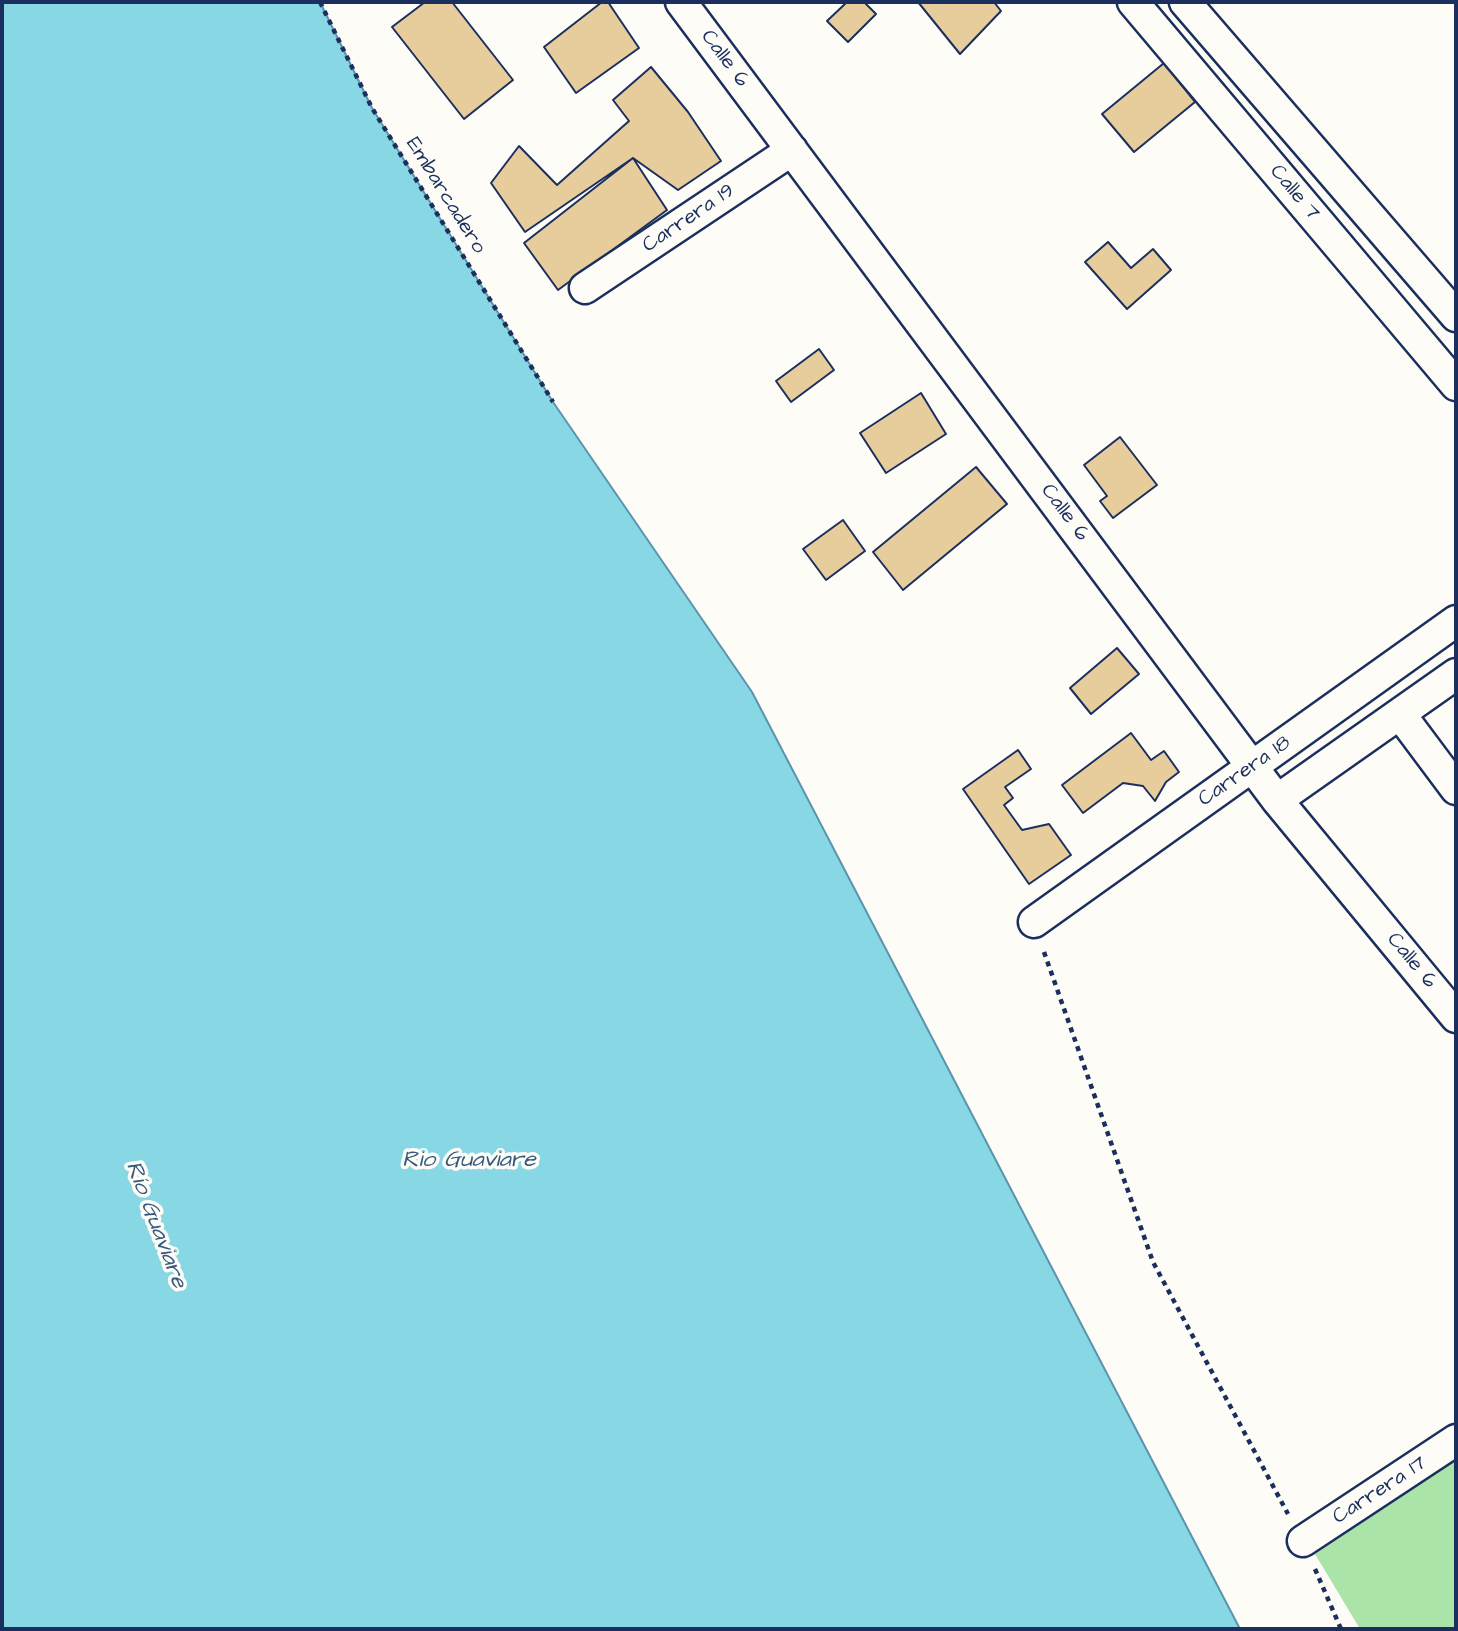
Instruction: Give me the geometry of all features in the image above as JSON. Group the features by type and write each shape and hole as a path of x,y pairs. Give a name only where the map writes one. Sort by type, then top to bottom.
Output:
{"street":[{"name":"Calle 6","path":"681,2 1277,800 1456,1017"},
{"name":"Calle 7","path":"1133,2 1456,384"},
{"name":"Calle 7","path":"1185,2 1456,316"},
{"name":"Carrera 19","path":"585,288 792,150"},
{"path":"1390,307 1423,279"},
{"name":"Carrera 18","path":"1034,922 1456,621"},
{"name":"Carrera 18","path":"1277,800 1456,674"},
{"path":"1400,714 1456,789"},
{"name":"Carrera 17","path":"1303,1541 1456,1440"}],"path":[{"name":"Embarcadero","path":"320,2 372,108 553,402"},
{"path":"1034,922 1153,1262 1303,1541 1340,1629"}],"green space":[{"path":"1456,1460 1456,1629 1360,1629 1315,1554"}],"water":[{"name":"Rio Guaviare","path":"2,2 320,2 372,108 553,402 752,692 1240,1629 2,1629"}],"building":[{"path":"425,2 452,2 513,80 464,119 392,27"},
{"path":"602,2 608,2 639,48 576,93 544,47"},
{"path":"847,2 864,2 876,14 848,42 827,21"},
{"path":"918,2 994,2 1001,11 960,54"},
{"path":"1164,63 1195,102 1134,152 1102,114"},
{"path":"651,67 688,112 721,161 678,190 633,158 525,232 491,183 519,146 557,185 629,121 613,100"},
{"path":"633,158 667,210 558,290 524,243"},
{"path":"1108,242 1131,268 1153,249 1171,270 1127,309 1085,262"},
{"path":"819,349 834,370 791,402 776,381"},
{"path":"921,393 946,434 886,473 860,433"},
{"path":"1120,437 1157,485 1113,518 1100,501 1107,496 1084,465"},
{"path":"976,467 1007,504 903,590 873,552"},
{"path":"843,520 865,551 826,580 803,549"},
{"path":"1117,648 1139,674 1091,714 1070,688"},
{"path":"1131,733 1151,760 1164,751 1179,772 1166,782 1155,801 1143,786 1123,783 1083,813 1062,785"},
{"path":"1018,750 1031,769 1005,787 1013,798 1004,805 1022,830 1049,824 1071,855 1029,884 963,789"}],"water label":[{"name":"Río Guaviare","path":"155,1225"}]}
